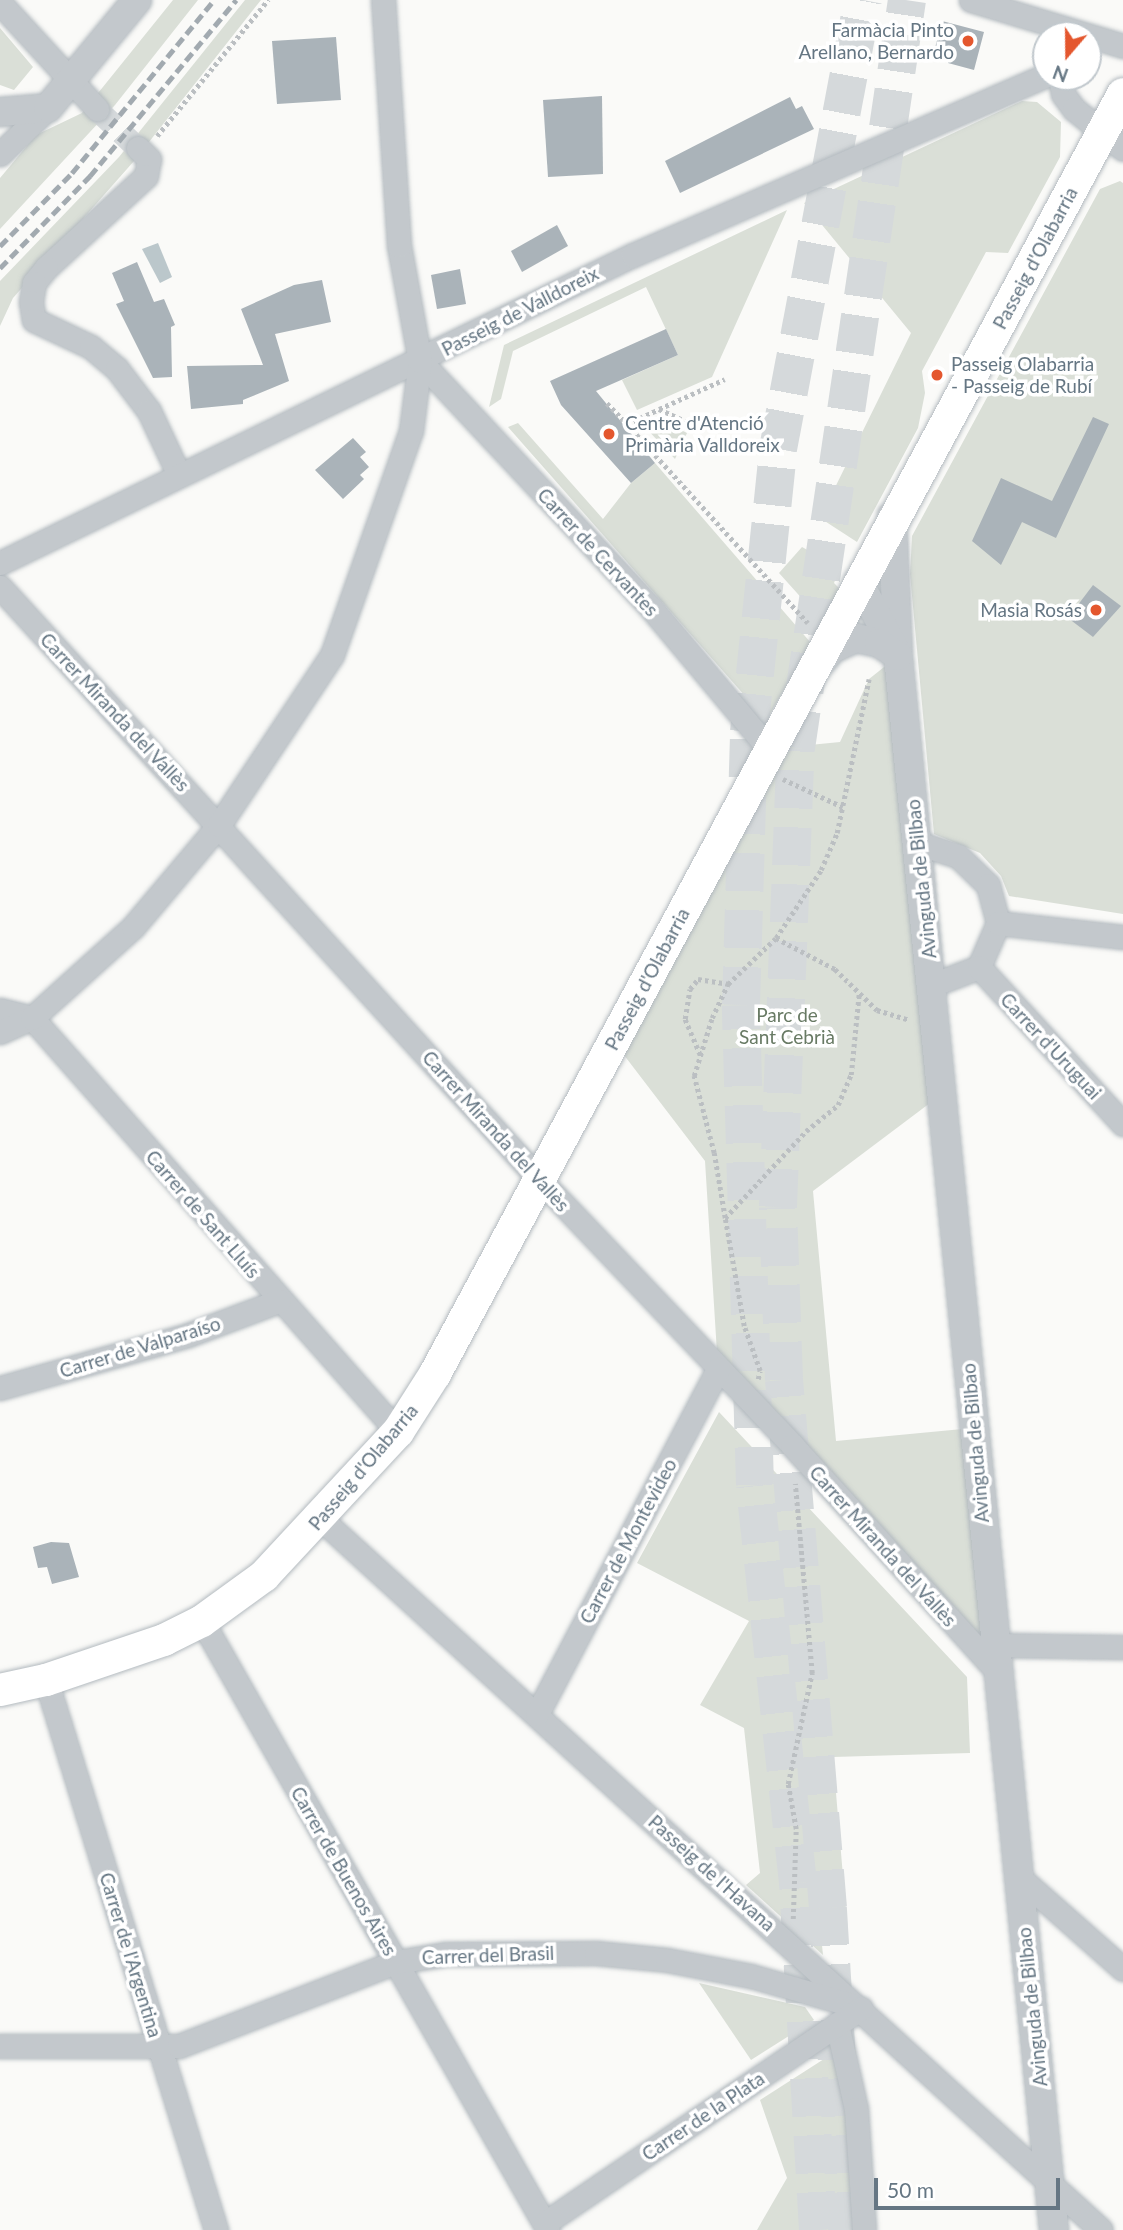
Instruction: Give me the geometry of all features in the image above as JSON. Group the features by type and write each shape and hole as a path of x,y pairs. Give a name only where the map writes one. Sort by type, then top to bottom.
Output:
{"main road":[{"name":"Passeig d'Olabarria","path":"0,1690 46,1680 164,1640 202,1621 264,1576 321,1519 398,1432 435,1374 892,516 1113,139 1123,94"}],"street":[{"path":"0,153 71,85 137,0"},
{"path":"0,1032 32,1018 133,928 219,825 332,655 411,432 420,361 399,246 383,0"},
{"path":"971,0 1104,43"},
{"path":"0,3 71,85 97,109"},
{"name":"Passeig de Valldoreix","path":"0,563 420,361 633,255 1032,81"},
{"path":"1062,91 1074,109 1113,139"},
{"path":"0,112 48,108"},
{"path":"148,147 146,176 46,268 34,283 31,302 34,320 91,347 117,369 149,411 179,475"},
{"name":"Carrer de Cervantes","path":"420,361 652,609 764,758"},
{"name":"Avinguda de Bilbao","path":"892,516 898,656 932,985 995,1658 1054,2230"},
{"path":"858,581 898,656"},
{"name":"Carrer Miranda del Vallès","path":"0,587 539,1179 995,1658"},
{"path":"803,684 832,649 856,638 879,643 898,656"},
{"path":"917,843 958,856 988,885 998,923 979,967 957,979 932,985"},
{"path":"998,923 1123,937"},
{"name":"Carrer d'Uruguai","path":"979,967 1123,1124"},
{"path":"0,1010 32,1018"},
{"name":"Carrer de Sant Lluís","path":"32,1018 279,1301 398,1432"},
{"name":"Carrer de Valparaíso","path":"0,1388 188,1335 279,1301"},
{"name":"Carrer de Montevideo","path":"537,1714 718,1369"},
{"name":"Passeig de l'Havana","path":"321,1519 861,2008 1101,2230"},
{"name":"Carrer de Buenos Aires","path":"202,1621 547,2227"},
{"path":"995,1658 1123,1647"},
{"name":"Carrer de l'Argentina","path":"46,1680 216,2230"},
{"path":"1019,1877 1123,1969"},
{"name":"Carrer del Brasil","path":"0,2046 159,2045 196,2042 396,1962 446,1954 596,1953 751,1976 861,2008"},
{"name":"Carrer de la Plata","path":"547,2227 861,2008"},
{"path":"838,2024 856,2109 864,2230"}],"path":[{"path":"148,147 268,0"},
{"path":"627,424 725,379"},
{"path":"607,403 825,642"},
{"path":"659,409 701,428"},
{"path":"744,1395 757,1384 760,1371 744,1326 714,1153 694,1076 728,984 776,938 821,870 843,807 869,679"},
{"path":"764,758 843,807"},
{"path":"776,938 835,968 877,1010 906,1020 935,1019"},
{"path":"700,1056 685,1019 690,989 698,979 728,984"},
{"path":"724,1218 806,1131 838,1105 851,1075 859,994"},
{"path":"792,1445 812,1673 788,1784 796,1829 792,1946"}],"green space":[{"path":"173,0 198,0 115,105 0,229 0,178 36,135 82,113"},
{"path":"245,0 261,0 134,161 13,298 0,326 0,281 119,157"},
{"path":"0,28 33,67 14,90 0,85"},
{"path":"1022,101 1037,102 1061,122 1060,157 1008,253 986,252 922,371 925,393 918,428 857,542 820,518 911,333 804,203"},
{"path":"1120,181 1123,183 1123,914 1009,896 1001,876 980,853 934,834 910,574 912,536 1100,189"},
{"path":"787,210 712,377 637,410 622,380 678,355 646,287 513,351 501,399 489,407 504,345"},
{"path":"655,417 687,433 675,459 643,425"},
{"path":"518,423 603,519 631,483 655,463 811,643 770,714 760,713 508,427"},
{"path":"802,547 840,568 834,583 840,589 824,623 779,573"},
{"name":"Parc de Sant Cebrià","path":"898,656 942,1094 813,1191 836,1441 973,1428 995,1657 718,1369 705,1161 614,1042 769,749 840,742 869,679"},
{"path":"719,1412 967,1677 970,1753 833,1757 846,1912 819,1916 823,1955 746,1885 760,1873 744,1728 700,1705 749,1621 637,1563"},
{"path":"699,1983 805,2007 814,2020 751,2060"},
{"path":"838,2050 844,2075 856,2230 757,2230 787,2178 760,2100"}],"shaded area":[{"path":"158,243 172,277 160,283 142,249"}],"building":[{"path":"942,21 984,32 974,70 948,63 950,53 935,48"},
{"path":"336,37 341,100 277,104 272,41"},
{"path":"602,96 603,174 548,177 543,100"},
{"path":"790,97 796,109 802,106 814,129 680,193 665,161"},
{"path":"557,225 568,246 522,272 511,251"},
{"path":"137,262 154,302 164,299 175,325 171,327 172,377 153,378 116,304 124,301 112,273"},
{"path":"460,269 466,304 437,309 431,275"},
{"path":"322,280 331,322 275,334 289,381 243,400 243,404 191,409 187,366 263,365 241,309 294,285"},
{"name":"Centre d'Atenció Primària Valldoreix","path":"666,329 678,355 596,391 655,463 631,483 561,405 550,381"},
{"path":"1093,417 1109,424 1056,538 1022,522 1001,565 972,541 1001,478 1052,501"},
{"path":"353,438 366,452 360,457 369,467 360,475 364,479 343,499 315,470"},
{"name":"Masia Rosás","path":"1093,585 1121,606 1093,637 1068,618"},
{"path":"51,1542 69,1543 79,1577 52,1584 47,1567 38,1568 33,1547"}],"tunnel":[{"path":"818,2230 798,1883 755,1485 741,1005 749,732 778,449 863,0"},
{"path":"847,2230 828,1908 784,1380 778,1207 796,748 907,0"},
{"path":"97,109 138,148"}],"railway":[{"path":"0,246 72,173 214,0"},
{"path":"0,268 90,176 236,0"}],"place":[{"name":"Farmàcia Pinto Arellano, Bernardo","path":"968,41"},
{"name":"Passeig Olabarria - Passeig de Rubí","path":"937,375"},
{"name":"Centre d'Atenció Primària Valldoreix","path":"609,434"},
{"name":"Masia Rosás","path":"1096,610"}]}
